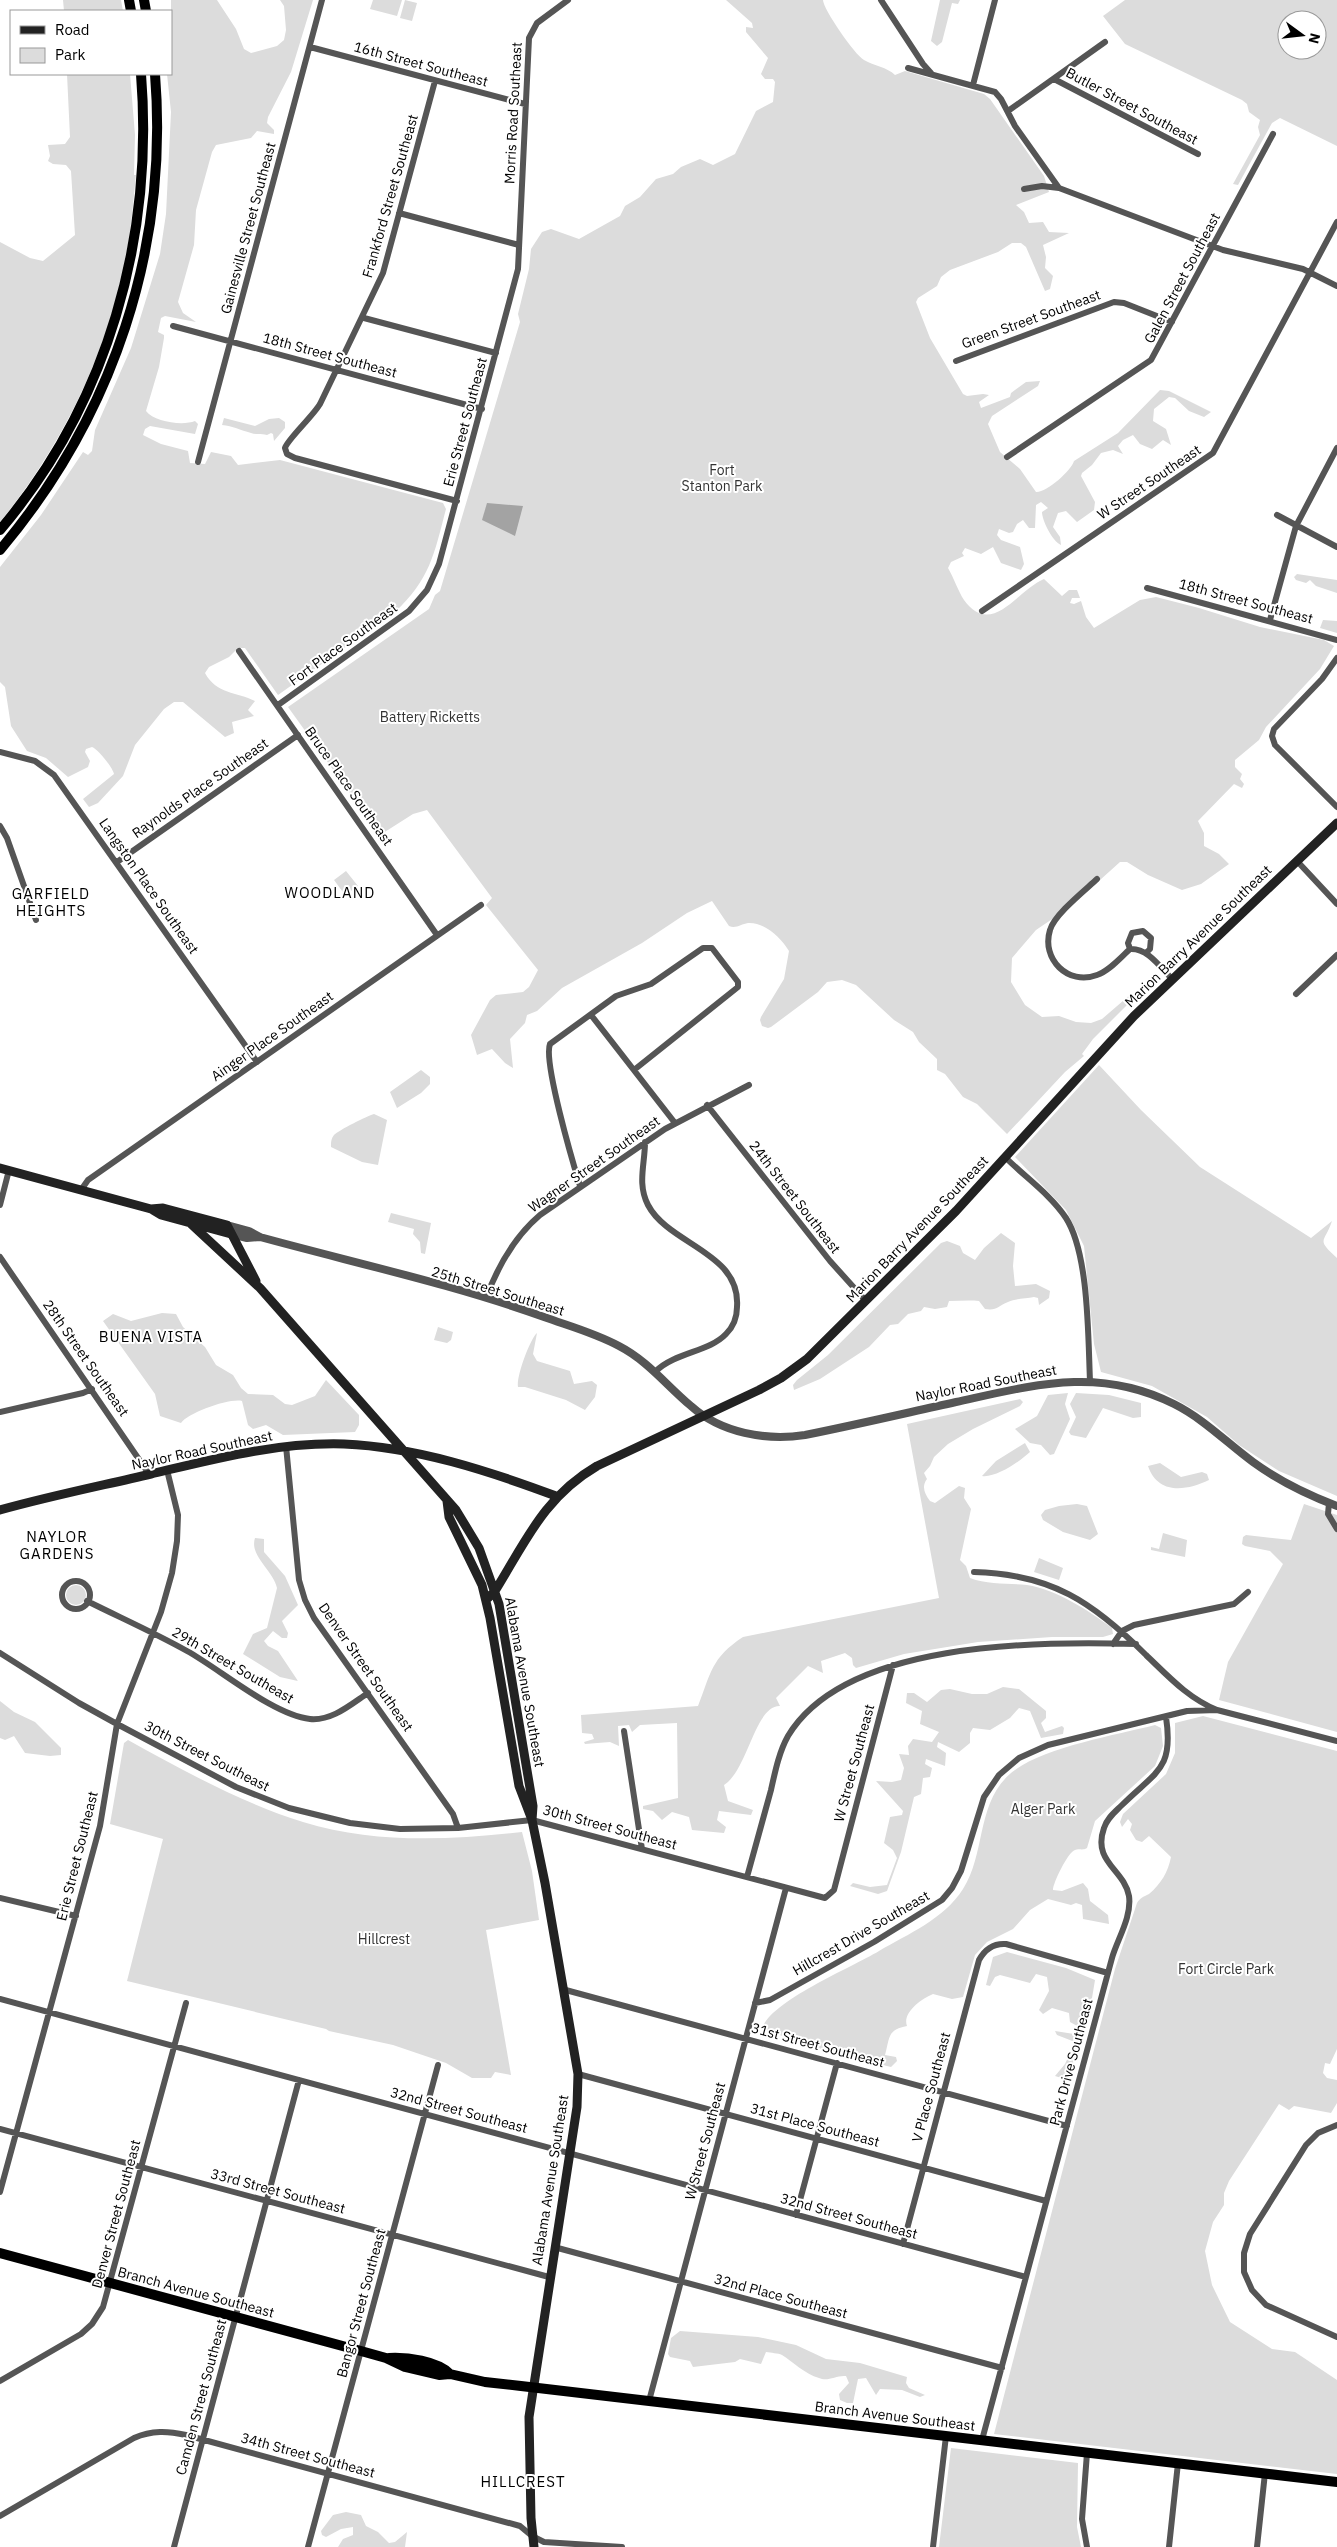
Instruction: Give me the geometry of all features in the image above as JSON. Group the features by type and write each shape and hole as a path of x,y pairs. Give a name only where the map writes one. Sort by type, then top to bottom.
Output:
{"highway":[{"path":"0,530 39,479 70,427 88,391 114,326 133,246 142,184 144,136 141,75"},
{"path":"0,550 38,502 73,448 104,388 126,327 144,264 154,201 158,128 155,75"},
{"name":"Branch Avenue Southeast","path":"0,2253 386,2358 415,2360 445,2369 450,2374 485,2382 1337,2482"}],"main road":[{"name":"Marion Barry Avenue Southeast","path":"486,1600 495,1591 545,1510 556,1496 597,1466 759,1390 789,1373 814,1353 1006,1158 1096,1056 1172,979 1337,823"},
{"name":"Alabama Avenue Southeast","path":"5,1169 151,1209 161,1215 231,1234"},
{"name":"Alabama Avenue Southeast","path":"151,1209 163,1208 227,1225 260,1288"},
{"name":"Alabama Avenue Southeast","path":"190,1223 260,1288 467,1525 479,1548 499,1604 533,1806 532,1820 545,1883 578,2074 577,2106 532,2388 528,2432 534,2547"},
{"name":"Naylor Road Southeast","path":"0,1510 251,1451 286,1446 345,1444 403,1451 461,1466 556,1496"},
{"name":"Alabama Avenue Southeast","path":"447,1501 449,1517 474,1566 486,1600 519,1786 525,1807 532,1820"}],"street":[{"name":"Gainesville Street Southeast","path":"198,462 322,0"},
{"name":"Morris Road Southeast","path":"519,245 529,42 532,30 537,23 568,0"},
{"path":"881,0 923,64 932,74"},
{"path":"973,85 996,0"},
{"name":"Butler Street Southeast","path":"1008,111 1105,42"},
{"name":"16th Street Southeast","path":"310,47 525,104"},
{"path":"908,68 996,92 1015,126 1059,188"},
{"name":"Butler Street Southeast","path":"1054,79 1198,154"},
{"name":"Frankford Street Southeast","path":"338,370 364,318 383,273 435,81"},
{"name":"Galen Street Southeast","path":"1008,457 1149,362 1273,134"},
{"path":"1024,189 1042,186 1059,188 1212,245 1311,272 1337,286"},
{"path":"399,213 519,245"},
{"name":"W Street Southeast","path":"982,612 1213,453 1337,222"},
{"name":"Erie Street Southeast","path":"420,600 439,564 457,501 516,277 519,245"},
{"name":"Green Street Southeast","path":"956,360 1114,302 1124,303 1172,322"},
{"path":"364,318 496,353"},
{"name":"18th Street Southeast","path":"172,326 482,409"},
{"path":"338,370 312,418 286,443 287,454 295,458 457,501"},
{"path":"1270,620 1296,526 1337,448"},
{"path":"1277,515 1337,547"},
{"name":"18th Street Southeast","path":"1147,588 1270,620 1337,640"},
{"name":"Fort Place Southeast","path":"278,705 384,631 420,600"},
{"name":"Bruce Place Southeast","path":"239,651 437,935"},
{"path":"1337,658 1273,734 1275,745 1337,806"},
{"name":"Raynolds Place Southeast","path":"117,862 298,734"},
{"name":"Langston Place Southeast","path":"0,752 35,762 51,771 257,1062"},
{"path":"0,826 8,838 36,920"},
{"path":"1297,861 1337,904"},
{"path":"1096,879 1050,929 1048,941 1054,964 1068,974 1088,978 1106,971 1130,949 1142,950 1172,979"},
{"name":"Ainger Place Southeast","path":"81,1190 88,1180 481,905"},
{"path":"1130,949 1129,938 1132,933 1143,931 1151,938 1150,949 1146,953"},
{"path":"580,1186 548,1052 551,1042 616,996 652,984 708,947 712,948 738,982 738,987 634,1070"},
{"path":"1296,994 1337,955"},
{"path":"591,1015 675,1123"},
{"name":"Wagner Street Southeast","path":"486,1298 500,1265 520,1236 540,1215 675,1123 749,1085"},
{"name":"24th Street Southeast","path":"707,1105 830,1261 866,1301"},
{"path":"645,1142 641,1181 649,1207 661,1222 718,1263 732,1283 737,1301 734,1320 724,1336 713,1343 675,1357 656,1371"},
{"path":"1006,1158 1059,1210 1076,1239 1082,1257 1090,1381"},
{"path":"0,1204 5,1169"},
{"name":"25th Street Southeast","path":"227,1225 249,1231 260,1237 486,1298 608,1340 631,1353 656,1371 680,1396 704,1416"},
{"name":"25th Street Southeast","path":"231,1234 247,1238 260,1237"},
{"name":"28th Street Southeast","path":"0,1257 150,1474"},
{"name":"Naylor Road Southeast","path":"704,1416 728,1428 750,1434 792,1437 1038,1384 1090,1381 1136,1389 1172,1403 1205,1423 1268,1472 1337,1506"},
{"path":"0,1412 83,1393 92,1388"},
{"name":"Denver Street Southeast","path":"286,1446 301,1588 314,1618 453,1814 458,1828"},
{"name":"Erie Street Southeast","path":"0,2192 100,1826 117,1724 153,1634 172,1573 177,1541 178,1515 167,1470"},
{"path":"1328,1503 1328,1514 1337,1529"},
{"path":"974,1572 1014,1575 1050,1585 1095,1608 1136,1644 1185,1692 1217,1710 1337,1741"},
{"path":"80,1582 88,1591 88,1602 80,1608 71,1608 64,1601 63,1591 70,1583 80,1582"},
{"path":"1113,1644 1122,1631 1134,1625 1234,1604 1248,1592"},
{"name":"29th Street Southeast","path":"88,1602 192,1654 281,1709 302,1718 318,1719 331,1716 368,1694"},
{"path":"747,1877 780,1756 793,1729 811,1708 833,1691 869,1672 893,1665 1007,1647 1136,1644"},
{"name":"30th Street Southeast","path":"0,1653 79,1703 117,1724 236,1787 289,1808 377,1827 458,1828 532,1820 822,1898 830,1896"},
{"name":"W Street Southeast","path":"830,1896 834,1890 893,1665"},
{"path":"1185,1692 1190,1701 1187,1711"},
{"name":"Hillcrest Drive Southeast","path":"755,2003 766,2002 778,1996 942,1900 952,1888 961,1871 984,1797 996,1779 1015,1761 1048,1745 1187,1711 1217,1710"},
{"name":"Park Drive Southeast","path":"982,2440 1108,1973 1127,1916 1129,1901 1124,1882 1104,1857 1101,1845 1103,1832 1113,1814 1163,1766 1169,1746 1166,1717"},
{"path":"624,1731 642,1849"},
{"name":"W Street Southeast","path":"649,2401 786,1888"},
{"path":"0,1898 76,1916"},
{"name":"V Place Southeast","path":"903,2244 979,1960 985,1951 996,1944 1017,1947 1108,1973"},
{"name":"31st Street Southeast","path":"562,1989 1067,2126"},
{"name":"32nd Street Southeast","path":"0,2000 1026,2277"},
{"name":"Denver Street Southeast","path":"0,2381 74,2339 88,2328 103,2308 186,2003"},
{"path":"796,2215 837,2063"},
{"name":"Bangor Street Southeast","path":"308,2547 438,2065"},
{"name":"31st Place Southeast","path":"578,2074 1046,2201"},
{"name":"Camden Street Southeast","path":"174,2547 299,2080"},
{"path":"1334,2126 1318,2132 1306,2145 1250,2234 1244,2249 1243,2264 1250,2286 1266,2305 1337,2338"},
{"name":"33rd Street Southeast","path":"0,2129 549,2277"},
{"name":"32nd Place Southeast","path":"554,2247 1002,2368"},
{"name":"34th Street Southeast","path":"0,2516 143,2435 170,2432 203,2439 520,2526 532,2536 544,2542 622,2547"},
{"path":"933,2547 946,2436"},
{"path":"1087,2453 1082,2519 1087,2547"},
{"path":"1169,2547 1178,2463"},
{"path":"1256,2547 1265,2473"}],"green space":[{"path":"63,0 121,0 123,10 64,10"},
{"path":"171,0 217,0 236,29 244,49 251,53 277,46 284,40 286,30 284,6 280,0 313,0 291,72 268,117 267,123 274,130 274,134 257,131 251,138 216,145 212,152 196,210 194,245 178,302 183,313 196,322 165,316 161,318 158,332 164,335 164,338 159,367 146,411 155,418 169,422 183,423 195,421 198,424 195,434 150,426 145,429 143,435 161,444 188,451 190,463 205,464 211,452 231,456 238,465 280,460 443,503 446,509 429,565 416,588 395,612 278,695 245,648 238,648 229,657 209,667 205,673 221,689 255,701 248,710 254,716 232,722 234,733 225,737 183,702 174,702 164,709 135,745 123,776 98,803 89,807 83,799 114,774 95,748 86,749 85,752 90,761 88,767 68,777 46,758 27,751 11,726 5,687 0,682 0,567 41,515 83,452 88,455 92,451 95,430 131,348 160,254 166,214 171,112 167,75 172,75"},
{"path":"373,0 402,0 397,16 370,9"},
{"path":"405,0 417,3 412,21 400,18"},
{"path":"726,0 823,0 840,32 864,60 895,75 905,71 984,94 990,99 1044,176 1049,192 1016,205 1024,212 1029,223 1043,222 1049,232 1069,233 1043,245 1046,257 1045,268 1053,276 1050,289 1045,291 1026,247 1021,243 1012,243 998,252 950,270 941,277 937,286 918,298 916,302 930,338 963,394 967,396 989,395 979,402 981,408 1010,397 1011,393 1026,382 1040,381 1038,386 992,416 988,424 1000,452 1020,469 1036,492 1046,489 1058,481 1074,461 1118,433 1160,390 1169,391 1211,412 1204,417 1189,411 1175,398 1169,397 1154,409 1153,421 1166,429 1171,445 1163,440 1152,449 1140,444 1133,435 1123,440 1118,446 1123,454 1113,450 1101,453 1081,476 1095,502 1094,510 1077,522 1066,511 1058,513 1053,527 1060,537 1061,545 1051,535 1046,525 1042,512 1048,508 1041,502 1036,505 1035,528 1029,528 1023,520 1017,524 1013,532 1009,533 999,529 997,535 1001,540 1020,547 1024,564 1021,570 1001,563 993,547 981,554 965,548 962,553 964,556 951,562 948,568 964,600 974,610 984,614 994,613 1044,579 1062,596 1069,590 1077,590 1080,598 1072,598 1070,603 1074,604 1081,601 1086,617 1094,628 1140,600 1156,597 1260,627 1324,640 1334,646 1320,669 1266,727 1259,740 1235,760 1235,767 1242,774 1240,779 1244,784 1242,788 1234,784 1198,821 1204,833 1204,846 1219,854 1229,864 1201,884 1182,890 1148,875 1127,862 1120,862 1070,907 1036,930 1012,958 1011,982 1025,1005 1042,1017 1059,1016 1076,1022 1091,1023 1102,1019 1131,994 1138,994 1093,1039 1082,1054 1084,1056 1065,1072 1007,1134 977,1104 963,1097 945,1074 937,1070 937,1059 919,1042 913,1032 894,1020 856,985 842,980 827,982 818,992 771,1027 762,1026 761,1017 784,979 789,951 777,936 760,925 748,923 736,927 729,926 712,901 687,913 642,943 562,988 537,1011 527,1015 525,1023 510,1039 513,1068 505,1063 492,1049 477,1055 471,1035 490,1000 496,995 523,992 529,987 538,970 486,905 492,898 427,810 413,814 380,835 288,707 429,609 435,595 440,591 520,322 518,314 529,269 531,249 542,232 551,229 579,239 620,216 625,206 640,197 656,179 673,174 681,167 700,159 713,165 735,154 756,111 773,102 775,82 773,79 765,79 761,74 768,58 746,32 746,27 753,28 752,23"},
{"path":"940,0 960,0 958,4 952,3 942,42 937,46 931,41"},
{"path":"1125,0 1337,0 1337,146 1280,118 1272,123 1238,185 1233,184 1260,135 1258,127 1260,120 1249,112 1247,104 1242,100 1125,44 1103,16"},
{"path":"67,75 130,75 135,135 134,175 136,175 129,240 117,296 93,366 61,432 43,463 0,522 0,242 30,258 43,261 75,235 71,171 66,165 53,164 48,161 50,156 48,145 65,144 70,137"},
{"path":"224,418 255,426 269,419 279,418 285,422 285,428 274,441 273,434 271,433 267,435 253,434 222,425"},
{"path":"1297,574 1337,580 1337,593 1316,586 1310,580 1306,583 1296,580 1294,577"},
{"path":"1323,620 1337,621 1337,633 1320,628"},
{"path":"346,871 358,886 345,895 334,880"},
{"path":"1099,1065 1141,1110 1200,1167 1311,1238 1332,1221 1324,1243 1337,1258 1337,1496 1279,1471 1239,1445 1207,1417 1152,1386 1101,1372 1094,1344 1084,1246 1066,1210 1015,1157"},
{"path":"421,1070 430,1077 430,1084 421,1093 397,1108 390,1092"},
{"path":"374,1114 387,1120 378,1165 362,1162 331,1147 334,1135 353,1123"},
{"path":"391,1213 431,1223 425,1254 421,1253 420,1242 413,1234 414,1229 388,1222"},
{"path":"1001,1233 1015,1243 1013,1266 1015,1286 1036,1284 1050,1291 1049,1298 1039,1305 1038,1298 1034,1297 1014,1300 992,1309 985,1309 979,1301 949,1301 947,1307 935,1309 924,1307 921,1311 908,1314 898,1324 890,1325 869,1347 820,1379 794,1390 793,1385 797,1380 828,1355 941,1243 947,1241 960,1246 963,1253 975,1260 984,1248"},
{"path":"162,1313 176,1314 183,1327 205,1347 216,1365 233,1375 241,1388 248,1394 273,1395 285,1404 292,1405 315,1396 326,1380 359,1415 359,1425 355,1432 283,1435 266,1425 253,1429 248,1425 242,1401 228,1402 209,1407 181,1423 160,1416 155,1394 103,1321 113,1314 131,1321"},
{"path":"438,1327 453,1332 451,1340 447,1343 434,1340"},
{"path":"537,1333 533,1354 537,1361 570,1371 574,1384 592,1381 597,1385 595,1397 585,1410 566,1400 525,1387 518,1387 524,1358"},
{"path":"1068,1393 1065,1404 1070,1419 1054,1454 1050,1455 1041,1445 1030,1443 1015,1429 1037,1416 1048,1395"},
{"path":"1076,1393 1109,1395 1141,1403 1141,1417 1133,1418 1103,1408 1086,1438 1071,1435 1069,1432 1076,1417 1070,1404"},
{"path":"1020,1399 1023,1402 1020,1406 973,1429 948,1444 934,1457 924,1473 927,1479 924,1485 925,1493 930,1501 935,1503 959,1486 965,1488 964,1498 971,1509 960,1560 966,1566 970,1578 991,1583 1027,1585 1050,1591 1093,1614 1112,1628 1113,1634 1103,1637 1052,1637 978,1642 904,1654 856,1668 853,1665 852,1658 845,1653 821,1661 823,1673 808,1666 776,1698 780,1706 771,1708 764,1716 739,1766 724,1785 728,1801 753,1810 751,1815 719,1811 717,1820 726,1827 724,1833 692,1830 689,1817 672,1812 662,1820 653,1811 643,1809 643,1806 678,1798 677,1723 640,1725 632,1732 629,1725 618,1726 619,1746 610,1742 585,1744 584,1742 594,1739 592,1734 582,1733 581,1715 698,1706 718,1659 743,1637 939,1598 907,1424"},
{"path":"1025,1443 1030,1452 1020,1460 1000,1472 982,1476 996,1461"},
{"path":"1160,1463 1181,1477 1202,1472 1207,1474 1209,1480 1191,1487 1174,1488 1166,1486 1159,1482 1148,1466"},
{"path":"1077,1504 1087,1506 1098,1534 1090,1540 1063,1532 1043,1520 1041,1515 1045,1510"},
{"path":"1304,1504 1337,1515 1337,1732 1219,1700 1228,1662 1283,1564 1270,1551 1242,1544 1243,1537 1246,1535 1291,1540"},
{"path":"1163,1533 1187,1540 1185,1557 1151,1550 1151,1547 1159,1549"},
{"path":"255,1538 264,1539 264,1552 285,1576 298,1605 282,1621 288,1633 287,1638 282,1638 273,1631 264,1641 268,1646 278,1651 298,1681 280,1677 243,1654 253,1634 267,1628 277,1588 255,1551"},
{"path":"1039,1558 1063,1568 1059,1580 1034,1572"},
{"path":"76,1585 83,1588 86,1595 83,1602 76,1605 69,1602 66,1595 69,1588"},
{"path":"1003,1687 1019,1689 1046,1711 1046,1718 1041,1723 1045,1732 1062,1726 1064,1728 1063,1734 1041,1738 1030,1711 1019,1708 1010,1718 990,1730 973,1728 970,1733 970,1743 959,1752 938,1742 937,1747 946,1753 945,1766 926,1759 925,1764 932,1768 930,1777 923,1778 921,1794 914,1797 901,1852 887,1891 878,1894 850,1886 853,1883 870,1887 887,1885 897,1858 893,1850 884,1843 890,1817 902,1815 903,1811 876,1781 892,1782 901,1780 904,1768 899,1754 909,1755 908,1746 913,1739 932,1742 939,1732 920,1724 922,1711 906,1703 907,1693 914,1693 927,1702 941,1690 950,1689 972,1694 987,1694"},
{"path":"0,1701 14,1712 35,1722 61,1748 61,1755 50,1756 25,1753 14,1736 5,1740 0,1738"},
{"name":"Fort Circle Park","path":"1203,1716 1337,1751 1337,2049 1330,2064 1325,2063 1323,2073 1327,2078 1337,2080 1337,2103 1331,2113 1294,2106 1289,2110 1279,2104 1229,2181 1224,2193 1224,2205 1213,2222 1205,2251 1212,2285 1230,2322 1272,2349 1295,2352 1337,2380 1337,2474 994,2434 1115,1969 1137,1903 1160,1882 1166,1873 1171,1857 1149,1836 1142,1842 1136,1840 1130,1830 1132,1824 1128,1819 1122,1827 1120,1822 1123,1814 1166,1774 1175,1753 1175,1723"},
{"name":"Alger Park","path":"1155,1725 1161,1728 1163,1746 1155,1766 1095,1821 1087,1848 1076,1849 1072,1852 1055,1881 1053,1890 1062,1891 1083,1883 1088,1889 1090,1901 1108,1915 1109,1924 1083,1919 1082,1905 1076,1903 1071,1905 1048,1899 1030,1910 1013,1929 987,1942 975,1955 963,1997 952,1999 933,1994 923,1999 910,2011 906,2021 907,2026 896,2030 890,2035 885,2055 896,2057 897,2061 891,2067 830,2052 762,2029 768,2018 795,1996 925,1925 955,1900 963,1889 976,1859 987,1811 993,1796 1002,1782 1015,1770 1028,1762 1063,1748"},
{"name":"Hillcrest","path":"128,1740 192,1775 258,1806 303,1822 330,1829 357,1834 412,1838 467,1837 522,1832 532,1871 539,1920 486,1930 511,2075 495,2072 491,2078 472,2078 446,2063 393,2045 127,1981 163,1839 110,1824 124,1743"},
{"path":"1007,1952 1066,1968 1095,1980 1092,1998 1068,2080 1055,2076 1065,2064 1075,2042 1057,2035 1055,2031 1074,2034 1079,2031 1079,2027 1070,2022 1069,2013 1052,2008 1043,2014 1039,2010 1049,1991 1047,1977 1036,1974 1030,1983 1000,1975 995,1977 990,1986 986,1985 993,1957"},
{"path":"680,2331 758,2337 796,2345 826,2359 860,2363 907,2377 906,2383 909,2388 925,2395 920,2397 902,2390 880,2389 876,2395 866,2378 858,2379 853,2403 847,2403 840,2400 839,2394 849,2383 846,2376 822,2379 809,2374 782,2355 776,2353 766,2352 761,2364 740,2359 735,2362 693,2367 690,2361 670,2357 668,2354 671,2338"},
{"path":"951,2448 1078,2463 1077,2527 1081,2547 939,2547"},
{"path":"346,2512 361,2515 366,2526 378,2532 389,2543 395,2542 407,2532 405,2547 338,2547 343,2539 353,2535 353,2527 341,2529 326,2537 322,2535 321,2531 333,2515"}],"shaded area":[{"path":"487,503 523,506 515,536 482,520"}],"district":[{"name":"WOODLAND","path":"330,892"},
{"name":"GARFIELD HEIGHTS","path":"51,902"},
{"name":"BUENA VISTA","path":"151,1336"},
{"name":"NAYLOR GARDENS","path":"57,1544"},
{"name":"HILLCREST","path":"523,2481"}],"park label":[{"name":"Fort Stanton Park","path":"722,478"},
{"name":"Battery Ricketts","path":"430,717"}]}
